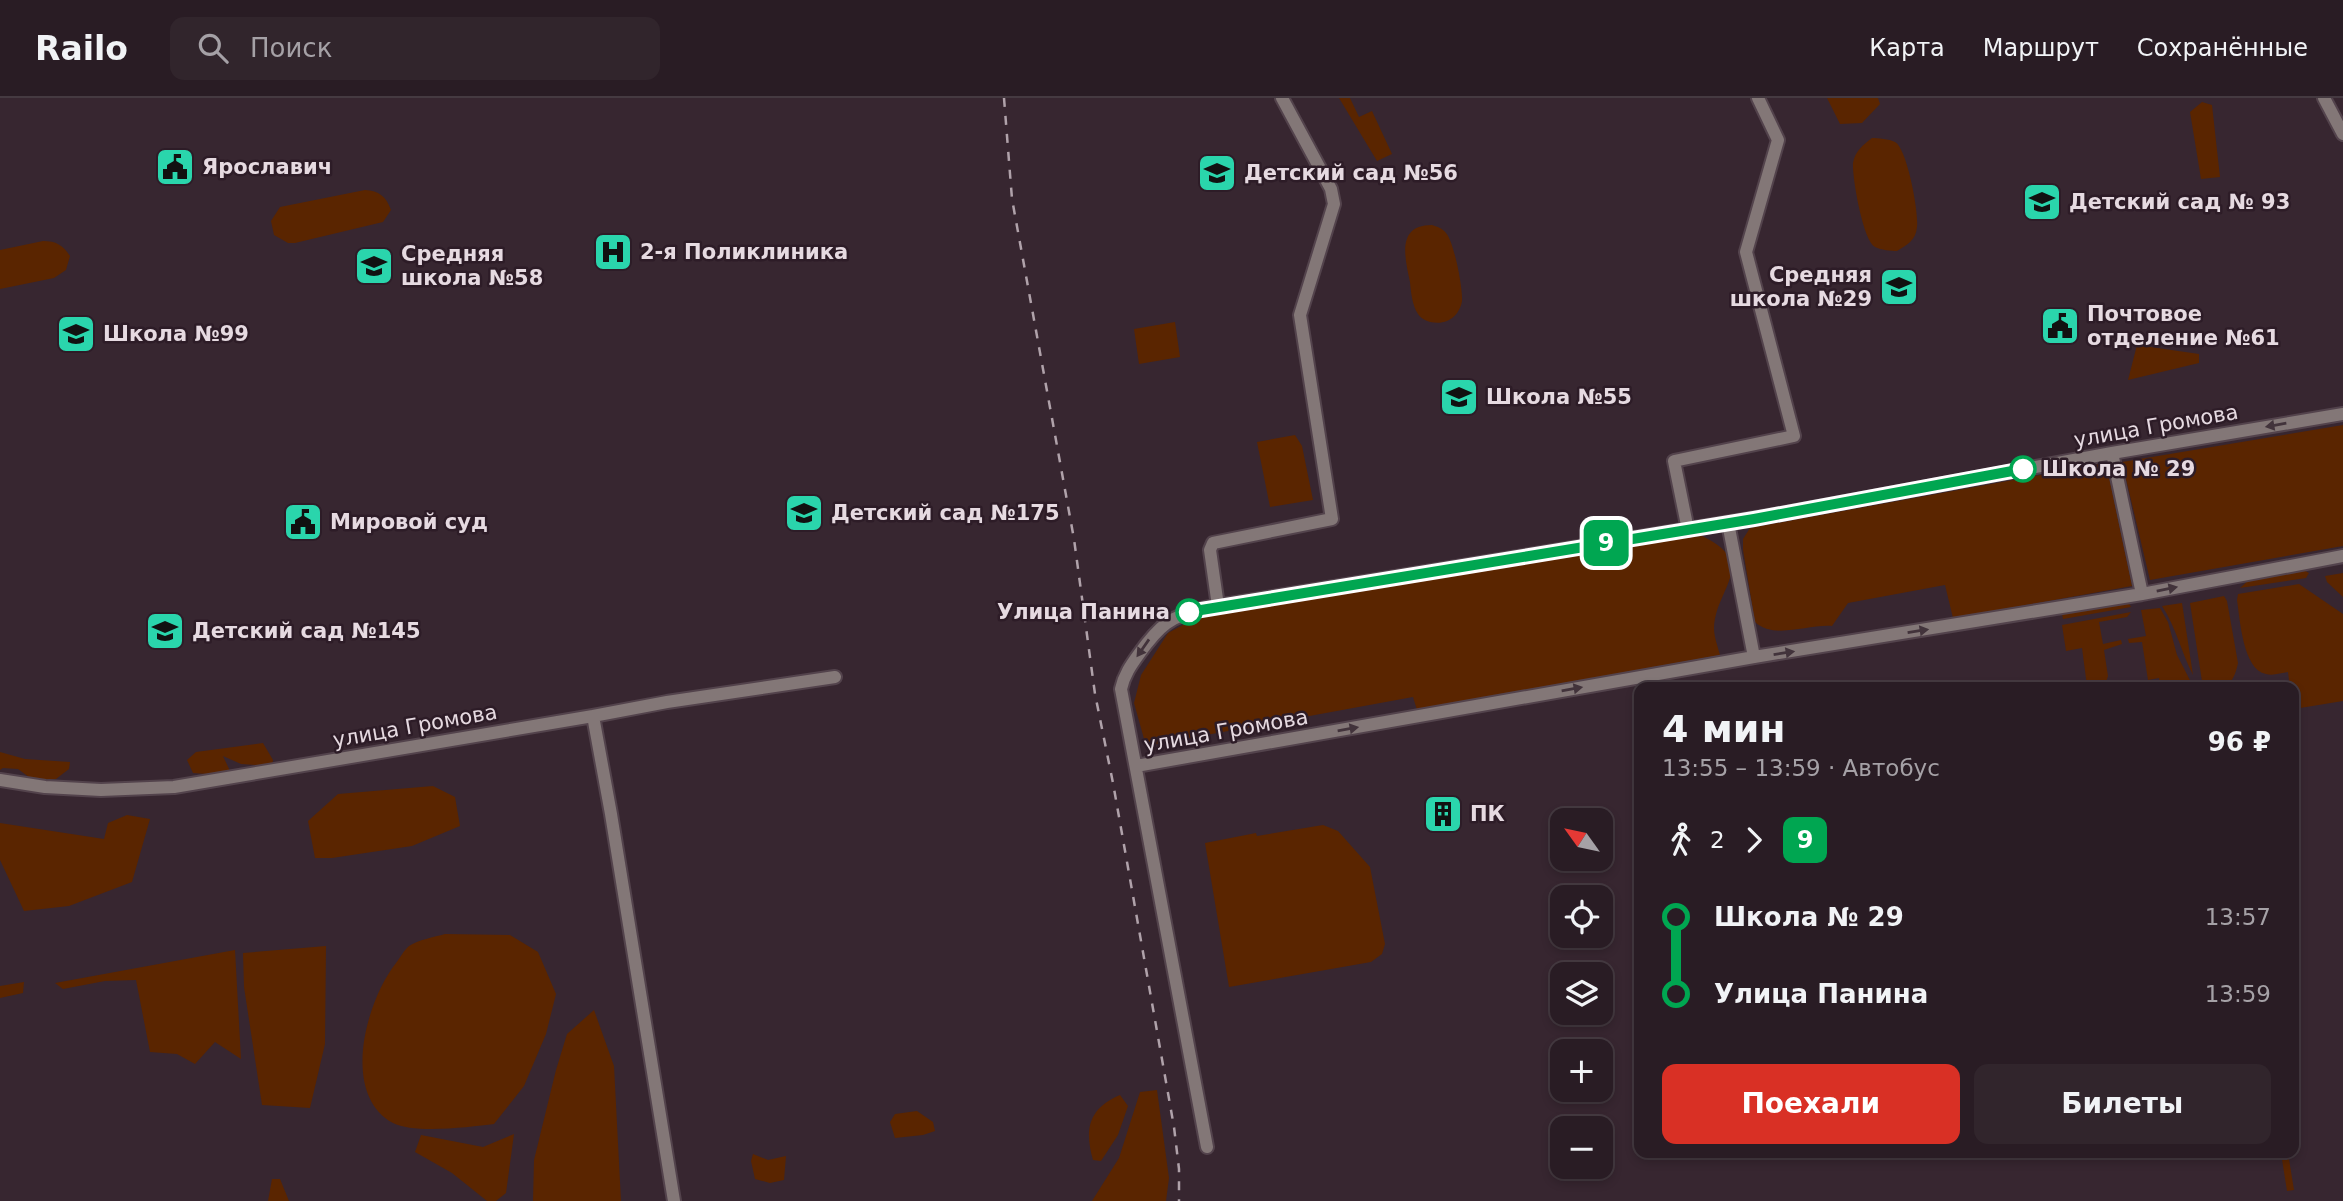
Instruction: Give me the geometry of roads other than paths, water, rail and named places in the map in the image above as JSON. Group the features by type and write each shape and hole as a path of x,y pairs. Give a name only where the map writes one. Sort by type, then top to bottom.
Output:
{"street":[{"path":"1218,606 1210,550 1213,543 1332,519 1300,315 1334,204 1331,189 1282,98"},
{"path":"1688,530 1674,461 1794,436 1746,251 1778,140 1758,98"},
{"path":"2323,98 2343,134"},
{"name":"улица Громова","path":"2343,414 1688,530 1189,612 1165,623 1155,631 1123,680 1121,689 1136,766 1754,657 2141,594 2343,556"},
{"path":"2112,453 2141,594"},
{"path":"1728,523 1754,657"},
{"name":"улица Громова","path":"0,780 44,788 101,790 174,787 726,692 835,677"},
{"path":"593,716 674,1201"},
{"path":"1136,766 1207,1147"}],"railway":[{"path":"1004,98 1012,199 1074,539 1095,694 1174,1127 1179,1169 1179,1201"}],"place":[{"name":"Ярославич","path":"175,167"},
{"name":"Детский сад №56","path":"1217,173"},
{"name":"Детский сад № 93","path":"2042,202"},
{"name":"2-я Поликлиника","path":"613,252"},
{"name":"Средняя школа №58","path":"374,266"},
{"name":"Средняя школа №29","path":"1899,287"},
{"name":"Почтовое отделение №61","path":"2060,326"},
{"name":"Школа №99","path":"76,334"},
{"name":"Школа №55","path":"1459,397"},
{"name":"Школа № 29","path":"2023,469"},
{"name":"Детский сад №175","path":"804,513"},
{"name":"Мировой суд","path":"303,522"},
{"name":"Улица Панина","path":"1189,612"},
{"name":"Детский сад №145","path":"165,631"},
{"name":"ПК","path":"1443,814"}]}
